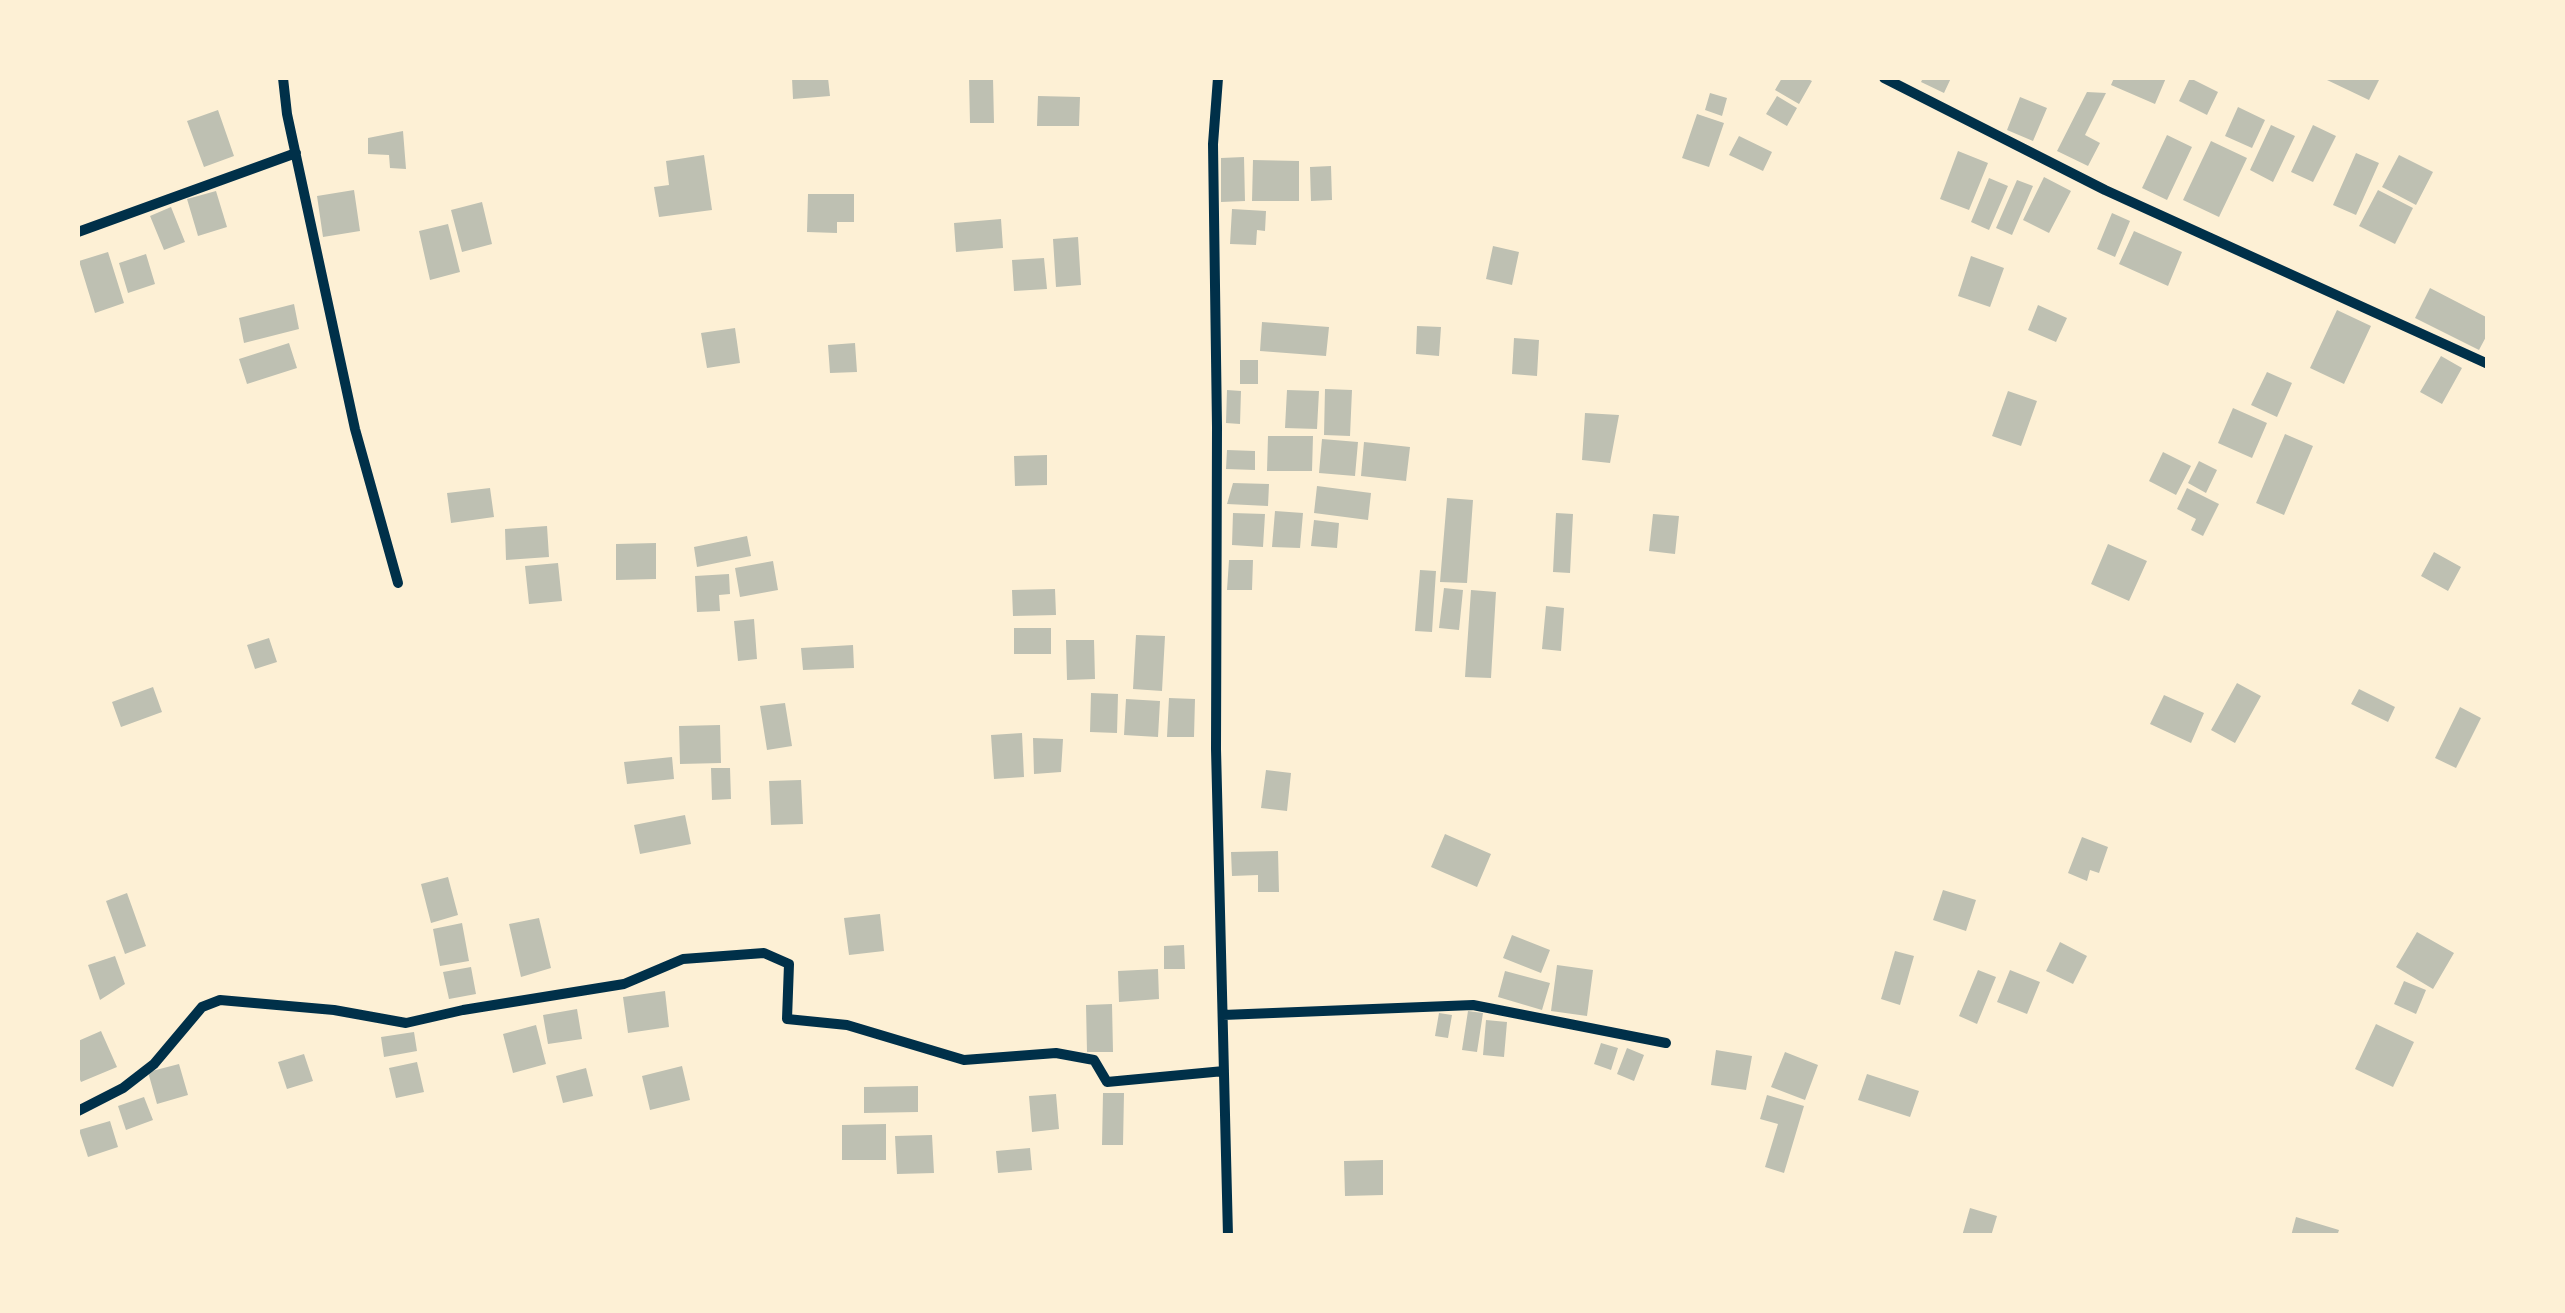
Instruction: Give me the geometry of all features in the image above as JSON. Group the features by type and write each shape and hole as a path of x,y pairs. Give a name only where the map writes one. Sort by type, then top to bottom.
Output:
{"street":[{"path":"283,78 293,154 355,428 398,583"},
{"path":"1218,78 1213,144 1216,749 1228,1236"},
{"path":"1884,78 2104,190 2488,364"},
{"path":"78,232 293,154"},
{"path":"78,1112 123,1088 154,1064 202,1006 220,1000 334,1010 406,1024 463,1010 624,984 683,958 750,953 764,953 789,964 787,1019 847,1025 964,1060 1056,1053 1094,1060 1107,1082 1224,1071"},
{"path":"1222,1015 1473,1005 1666,1043"}],"building":[{"path":"792,78 828,78 830,96 793,99"},
{"path":"969,78 993,78 994,123 970,123"},
{"path":"1782,78 1812,81 1799,104 1775,90"},
{"path":"1923,78 1951,78 1944,93 1921,82"},
{"path":"2114,78 2166,78 2155,104 2111,85"},
{"path":"2190,78 2218,92 2207,115 2179,101"},
{"path":"2328,78 2380,78 2369,100"},
{"path":"2087,92 2106,93 2085,135 2100,143 2088,166 2057,151"},
{"path":"1710,93 1727,98 1722,116 1705,110"},
{"path":"1038,96 1080,97 1079,126 1037,126"},
{"path":"1777,96 1797,108 1787,126 1766,114"},
{"path":"2020,97 2047,108 2033,141 2007,130"},
{"path":"2238,107 2265,120 2252,148 2225,136"},
{"path":"218,110 234,156 204,167 187,121"},
{"path":"1697,114 1724,123 1709,167 1682,158"},
{"path":"2271,125 2295,136 2273,182 2250,170"},
{"path":"2313,125 2336,136 2313,182 2291,172"},
{"path":"403,131 406,169 390,168 389,155 368,154 368,138"},
{"path":"2167,135 2192,147 2167,200 2142,188"},
{"path":"1739,136 1772,152 1763,171 1729,155"},
{"path":"2211,141 2247,158 2219,217 2183,200"},
{"path":"1958,151 1988,163 1969,210 1940,199"},
{"path":"2356,153 2379,163 2356,215 2333,205"},
{"path":"704,155 712,210 659,217 654,187 669,185 666,161"},
{"path":"2399,155 2433,172 2416,205 2382,187"},
{"path":"1244,157 1245,201 1221,202 1221,158"},
{"path":"1253,160 1299,161 1299,201 1252,201"},
{"path":"1331,166 1332,200 1311,201 1310,167"},
{"path":"2044,177 2071,191 2049,233 2023,220"},
{"path":"1989,178 2008,186 1989,230 1971,222"},
{"path":"2017,180 2033,186 2012,235 1996,228"},
{"path":"354,190 360,231 323,237 317,196"},
{"path":"2378,190 2413,208 2395,244 2359,226"},
{"path":"216,191 227,227 198,236 187,199"},
{"path":"808,194 854,194 854,222 837,222 837,233 807,232"},
{"path":"482,202 492,244 462,252 451,210"},
{"path":"171,207 185,242 164,250 150,216"},
{"path":"1232,209 1266,211 1265,231 1257,230 1256,245 1230,244"},
{"path":"2112,213 2130,221 2115,257 2097,249"},
{"path":"1001,219 1003,248 956,252 954,223"},
{"path":"448,224 460,272 430,280 419,231"},
{"path":"2134,231 2182,252 2168,286 2119,264"},
{"path":"1078,237 1081,285 1056,287 1053,239"},
{"path":"1493,246 1519,252 1512,285 1486,279"},
{"path":"108,252 124,303 95,313 79,261"},
{"path":"146,254 155,284 128,293 119,263"},
{"path":"1971,256 2004,268 1990,307 1958,296"},
{"path":"1044,258 1047,289 1014,291 1012,260"},
{"path":"2430,288 2488,318 2488,333 2479,350 2415,318"},
{"path":"294,304 299,329 244,343 239,318"},
{"path":"2038,305 2067,318 2056,342 2028,330"},
{"path":"2337,310 2371,326 2344,384 2310,368"},
{"path":"1262,322 1329,327 1326,356 1260,351"},
{"path":"1417,326 1441,327 1439,356 1416,354"},
{"path":"735,328 740,363 707,368 701,333"},
{"path":"1514,338 1539,340 1537,376 1512,374"},
{"path":"289,343 297,368 247,384 239,359"},
{"path":"855,343 857,372 830,373 828,345"},
{"path":"2441,356 2462,368 2442,404 2420,392"},
{"path":"1240,360 1258,360 1258,384 1240,384"},
{"path":"2267,372 2292,383 2277,417 2251,405"},
{"path":"1325,389 1352,390 1350,436 1324,435"},
{"path":"1227,390 1241,391 1240,424 1226,423"},
{"path":"1287,390 1319,391 1317,429 1285,428"},
{"path":"2008,391 2037,401 2021,446 1992,436"},
{"path":"2233,408 2267,423 2252,458 2218,443"},
{"path":"1585,413 1619,415 1610,463 1582,460"},
{"path":"2285,434 2313,446 2284,515 2256,503"},
{"path":"1268,436 1313,436 1312,471 1267,471"},
{"path":"1322,439 1358,442 1355,476 1319,473"},
{"path":"1364,442 1410,447 1406,481 1361,476"},
{"path":"1227,450 1255,451 1255,470 1226,469"},
{"path":"2163,452 2191,466 2176,495 2149,481"},
{"path":"1047,455 1047,485 1015,486 1014,456"},
{"path":"2199,461 2217,470 2206,493 2188,483"},
{"path":"1233,483 1269,484 1268,506 1227,504"},
{"path":"1317,486 1371,493 1368,520 1314,513"},
{"path":"490,488 494,517 451,523 447,493"},
{"path":"2187,488 2219,504 2203,536 2191,530 2196,519 2177,509"},
{"path":"1447,498 1473,500 1467,583 1440,582"},
{"path":"1275,511 1303,513 1300,548 1272,547"},
{"path":"1233,513 1265,514 1263,547 1232,545"},
{"path":"1556,513 1573,514 1570,573 1553,572"},
{"path":"1653,514 1679,516 1675,554 1649,551"},
{"path":"1314,520 1339,523 1337,548 1311,546"},
{"path":"547,526 549,557 506,560 505,529"},
{"path":"747,536 751,556 697,567 694,547"},
{"path":"656,543 656,579 616,580 616,544"},
{"path":"2108,544 2147,561 2129,601 2091,584"},
{"path":"2434,552 2461,567 2448,591 2421,576"},
{"path":"1229,560 1253,560 1252,590 1227,590"},
{"path":"773,561 778,590 740,597 735,568"},
{"path":"558,563 562,601 529,604 525,566"},
{"path":"1420,570 1436,571 1432,632 1415,631"},
{"path":"729,574 730,594 719,595 720,611 697,612 695,576"},
{"path":"1444,588 1463,590 1459,630 1439,628"},
{"path":"1055,589 1056,615 1013,616 1012,590"},
{"path":"1471,590 1496,592 1491,678 1465,677"},
{"path":"1546,606 1564,608 1561,651 1542,649"},
{"path":"754,619 757,659 738,661 734,621"},
{"path":"1014,628 1051,628 1051,654 1014,654"},
{"path":"1136,635 1165,636 1162,691 1133,689"},
{"path":"269,638 277,662 255,669 247,645"},
{"path":"1066,640 1094,640 1095,679 1067,680"},
{"path":"853,645 854,668 803,670 801,648"},
{"path":"2237,683 2261,696 2235,743 2211,730"},
{"path":"153,687 162,712 121,727 112,702"},
{"path":"2359,689 2395,707 2388,722 2351,704"},
{"path":"1091,693 1118,694 1117,733 1090,732"},
{"path":"2164,695 2204,713 2191,743 2150,724"},
{"path":"1169,698 1195,699 1194,737 1167,737"},
{"path":"1126,699 1160,701 1158,737 1124,735"},
{"path":"785,703 792,746 767,750 760,706"},
{"path":"2460,707 2481,718 2456,768 2435,758"},
{"path":"720,725 721,763 680,764 679,726"},
{"path":"1022,733 1024,777 994,779 991,735"},
{"path":"1033,738 1063,739 1061,772 1034,774"},
{"path":"672,757 674,779 627,784 624,762"},
{"path":"711,768 730,768 731,799 712,800"},
{"path":"1266,770 1291,773 1287,811 1261,808"},
{"path":"801,780 803,824 771,825 769,781"},
{"path":"685,815 691,844 640,854 634,825"},
{"path":"1445,834 1491,854 1477,887 1431,867"},
{"path":"2082,837 2108,847 2099,873 2090,870 2087,881 2068,873"},
{"path":"1278,851 1279,892 1258,892 1258,875 1232,876 1231,852"},
{"path":"448,877 458,915 431,923 421,884"},
{"path":"1943,890 1976,900 1966,931 1933,920"},
{"path":"127,893 146,946 125,954 106,901"},
{"path":"880,914 884,951 849,955 844,918"},
{"path":"539,918 551,968 521,977 509,924"},
{"path":"462,923 469,961 440,966 433,929"},
{"path":"2417,932 2454,953 2433,989 2396,967"},
{"path":"1512,935 1550,950 1541,973 1503,958"},
{"path":"2060,942 2087,956 2073,984 2046,971"},
{"path":"1184,945 1185,969 1164,969 1164,946"},
{"path":"1895,951 1914,956 1900,1005 1881,999"},
{"path":"115,956 125,984 100,1000 88,965"},
{"path":"1557,965 1593,970 1587,1016 1551,1011"},
{"path":"471,967 476,994 449,999 443,972"},
{"path":"1158,969 1159,999 1119,1002 1118,971"},
{"path":"1978,970 1996,977 1977,1024 1959,1016"},
{"path":"2010,970 2040,982 2027,1014 1997,1002"},
{"path":"1505,971 1550,983 1542,1010 1498,997"},
{"path":"2404,981 2426,990 2416,1014 2394,1004"},
{"path":"665,991 669,1027 628,1033 623,997"},
{"path":"1112,1004 1113,1052 1087,1052 1086,1005"},
{"path":"577,1009 582,1039 548,1044 543,1015"},
{"path":"1468,1011 1483,1013 1477,1052 1462,1050"},
{"path":"1439,1013 1452,1015 1448,1038 1435,1036"},
{"path":"1486,1020 1507,1022 1504,1057 1483,1055"},
{"path":"2376,1024 2414,1042 2393,1087 2355,1069"},
{"path":"536,1025 546,1064 513,1073 503,1034"},
{"path":"101,1031 117,1067 81,1082 78,1041"},
{"path":"414,1032 417,1051 384,1057 381,1037"},
{"path":"1601,1043 1618,1048 1611,1070 1594,1064"},
{"path":"1627,1048 1644,1055 1634,1081 1617,1074"},
{"path":"1716,1050 1752,1056 1746,1090 1711,1085"},
{"path":"1785,1052 1818,1065 1805,1100 1771,1087"},
{"path":"304,1054 313,1081 287,1089 278,1062"},
{"path":"417,1062 424,1092 396,1098 389,1068"},
{"path":"179,1064 188,1095 157,1104 148,1072"},
{"path":"682,1066 690,1100 650,1110 642,1076"},
{"path":"586,1068 593,1096 563,1103 556,1076"},
{"path":"1867,1074 1919,1091 1910,1117 1858,1100"},
{"path":"918,1086 918,1112 864,1113 864,1087"},
{"path":"1103,1093 1124,1093 1123,1145 1102,1145"},
{"path":"1056,1094 1059,1129 1032,1132 1029,1096"},
{"path":"1767,1095 1804,1106 1784,1173 1765,1167 1778,1124 1760,1119"},
{"path":"144,1097 153,1120 126,1130 118,1106"},
{"path":"110,1121 118,1147 88,1157 79,1130"},
{"path":"886,1124 886,1160 842,1160 842,1125"},
{"path":"932,1135 934,1173 897,1174 895,1136"},
{"path":"1030,1148 1032,1170 998,1173 996,1151"},
{"path":"1383,1160 1383,1195 1345,1196 1344,1161"},
{"path":"1970,1208 1997,1216 1991,1236 1962,1236"},
{"path":"2296,1217 2339,1230 2337,1236 2291,1236"}]}
